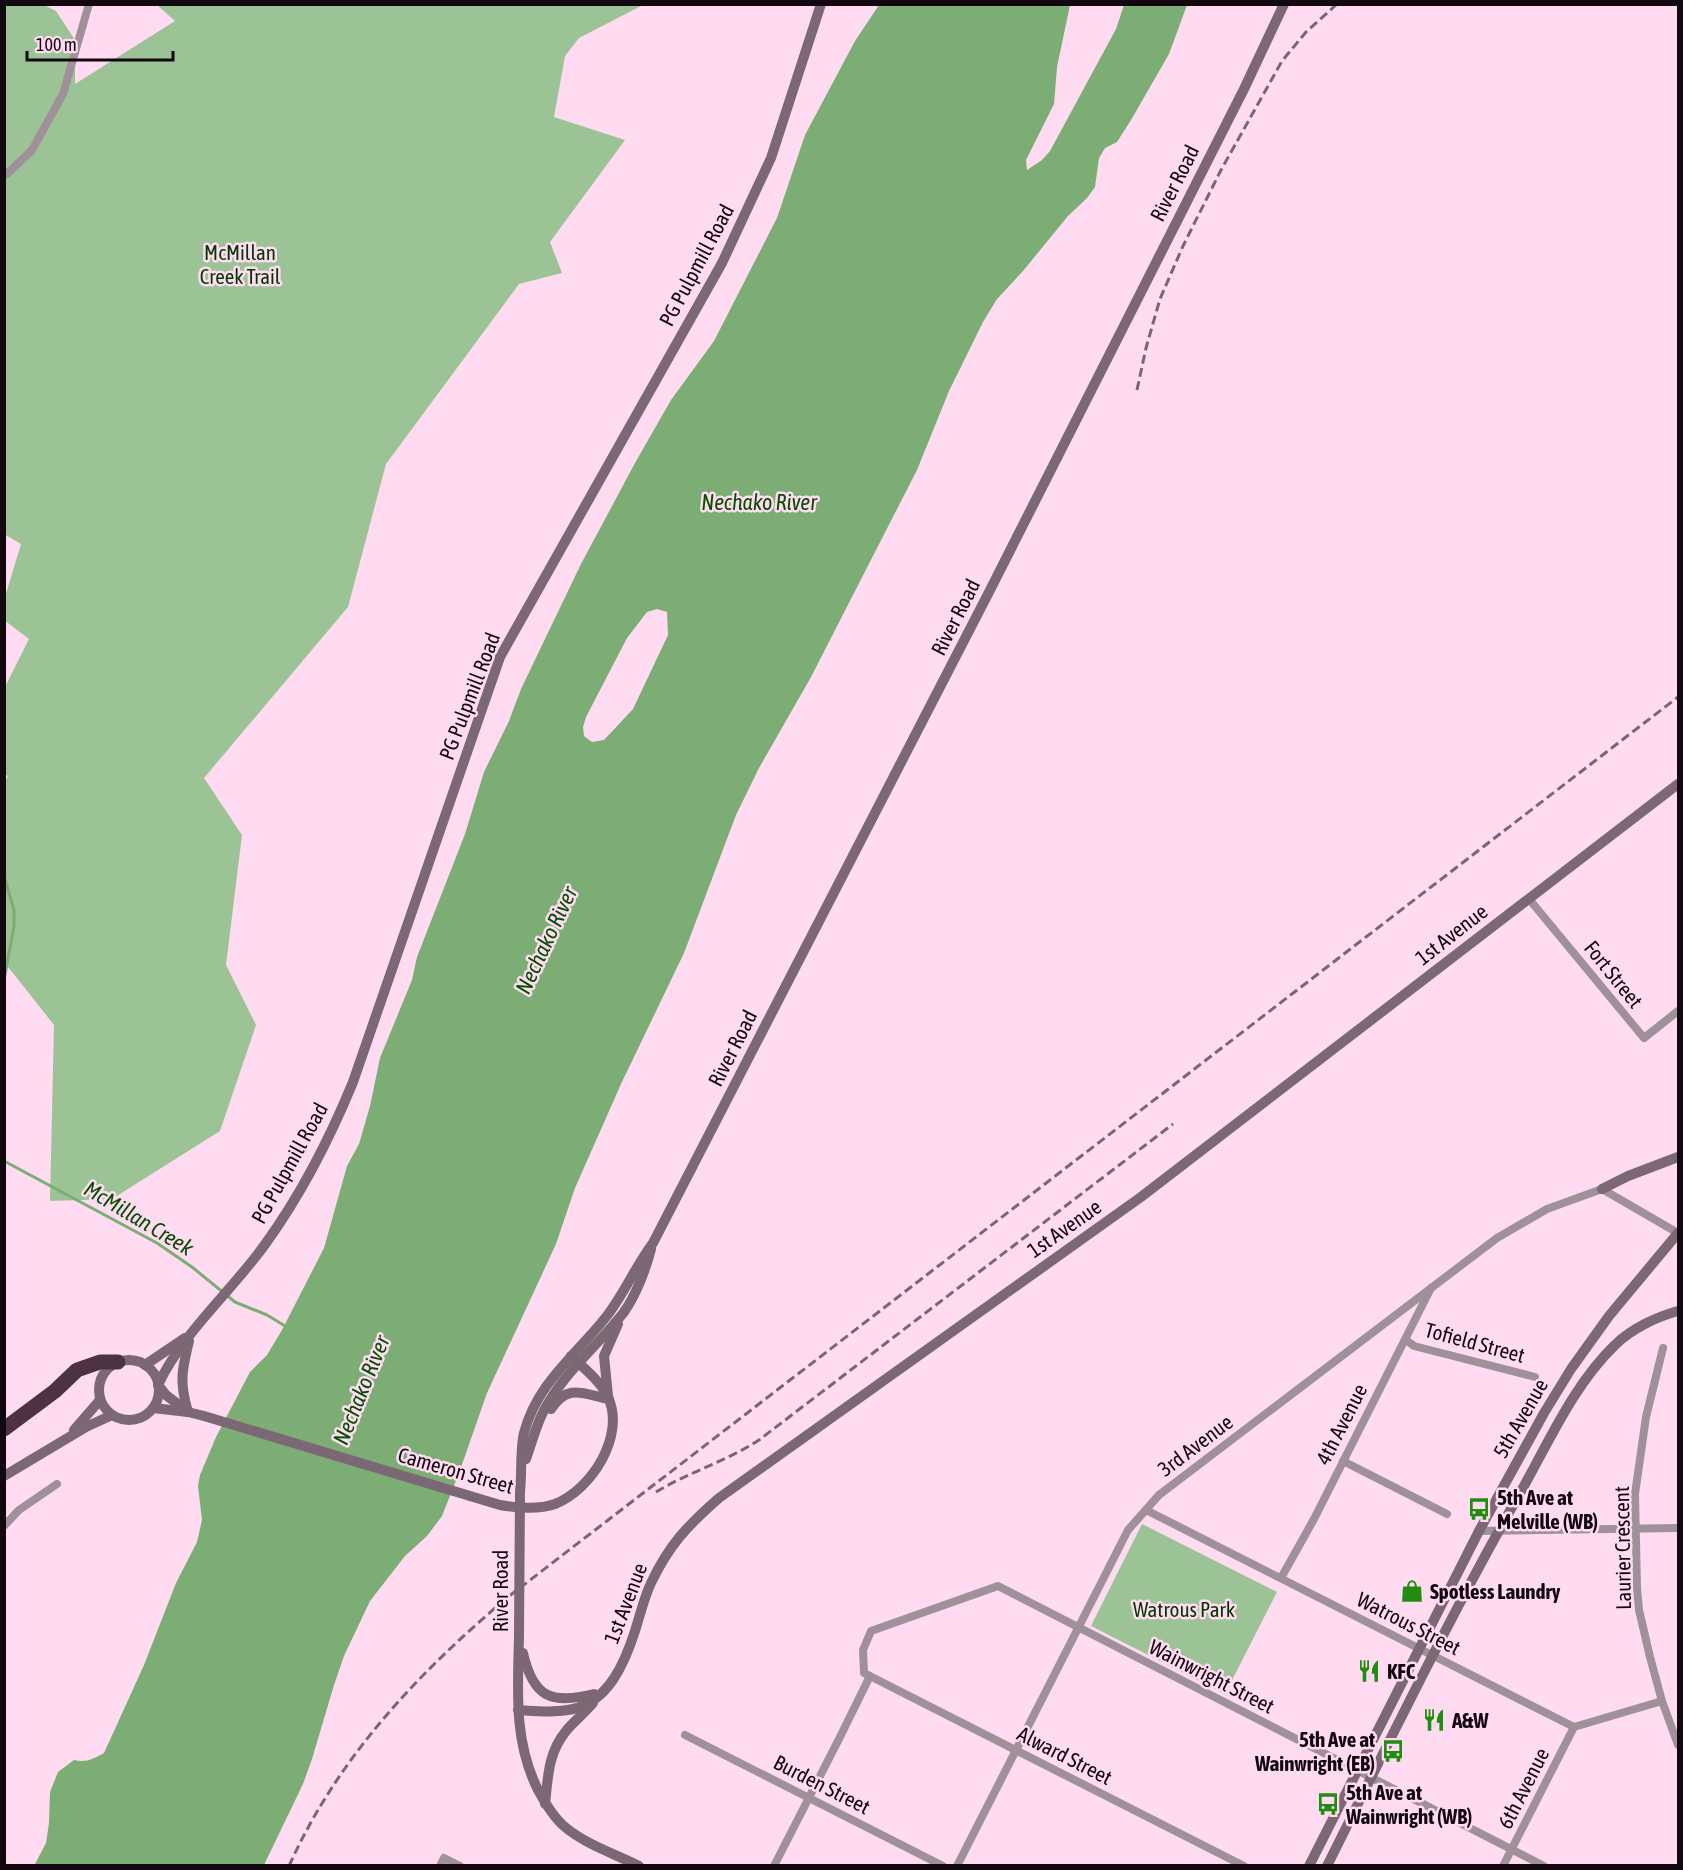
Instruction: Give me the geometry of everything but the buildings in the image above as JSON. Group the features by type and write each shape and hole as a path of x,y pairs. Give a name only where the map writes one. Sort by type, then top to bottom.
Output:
{"highway":[{"path":"4,1429 56,1391 76,1370 100,1362 118,1362"}],"main road":[{"name":"PG Pulpmill Road","path":"190,1335 267,1243 295,1200 335,1126 353,1082 500,657 722,263 771,158 820,14 821,4"},
{"name":"River Road","path":"522,1472 540,1417 550,1399 575,1359 618,1300 638,1263 653,1243 994,584 1244,89 1284,4"},
{"name":"1st Avenue","path":"518,1710 573,1709 588,1702 612,1683 622,1664 650,1586 666,1554 689,1525 718,1498 1141,1197 1678,784"},
{"path":"1602,1189 1628,1176 1678,1157"},
{"name":"5th Avenue","path":"1309,1866 1479,1531 1571,1369 1609,1316 1678,1233"},
{"name":"River Road","path":"639,1866 564,1827 545,1804 530,1773 520,1740 518,1710 520,1492 523,1435 538,1396 549,1381 625,1310 647,1267 653,1243"},
{"name":"Cameron Street","path":"188,1412 500,1505 532,1508 555,1504 577,1491 591,1476 604,1456 611,1436 612,1418 604,1356 625,1310"},
{"name":"5th Avenue","path":"1327,1866 1498,1531 1570,1404 1595,1366 1616,1344 1636,1329 1678,1311"},
{"path":"145,1365 190,1335"},
{"path":"188,1412 166,1395 159,1386 152,1371 137,1361 127,1360 110,1366 100,1382 99,1391 100,1400 112,1415 131,1420 141,1417 153,1408 159,1386 165,1372 190,1335"},
{"path":"188,1412 182,1392 182,1383 190,1335"},
{"path":"575,1359 598,1382 609,1399"},
{"path":"533,1438 555,1403 564,1394 572,1392 609,1399"},
{"path":"63,1441 100,1400"},
{"path":"153,1408 188,1412"},
{"path":"4,1476 112,1415"},
{"path":"519,1635 527,1670 538,1689 555,1698 565,1699 575,1699 603,1691"},
{"path":"545,1804 549,1763 555,1745 603,1691"}],"street":[{"path":"4,175 32,150 63,94 89,4"},
{"name":"Fort Street","path":"1529,898 1644,1038 1678,1011"},
{"path":"1602,1189 1678,1233"},
{"name":"3rd Avenue","path":"957,1866 1128,1530 1160,1495 1497,1238 1547,1209 1602,1189"},
{"name":"4th Avenue","path":"1281,1578 1432,1286"},
{"name":"Tofield Street","path":"1406,1340 1414,1346 1535,1377"},
{"name":"Laurier Crescent","path":"1663,1348 1646,1417 1635,1494 1637,1588 1639,1610 1662,1701 1678,1745"},
{"path":"1343,1461 1447,1514"},
{"path":"4,1526 19,1510 57,1484"},
{"name":"Watrous Street","path":"1146,1510 1574,1727"},
{"path":"1479,1531 1678,1528"},
{"name":"Wainwright Street","path":"870,1676 864,1673 863,1650 871,1630 998,1586 1544,1866"},
{"path":"774,1866 870,1676"},
{"name":"Alward Street","path":"870,1676 1244,1866"},
{"path":"1574,1727 1662,1701"},
{"name":"6th Avenue","path":"1503,1866 1574,1727"},
{"name":"Burden Street","path":"685,1735 943,1866"},
{"path":"442,1862 460,1866"}],"green space":[{"name":"McMillan Creek Trail","path":"5,5 44,5 56,11 75,40 75,84 175,21 157,5 643,5 579,38 565,56 554,117 625,140 550,242 562,273 519,284 386,464 348,607 204,778 242,835 226,965 256,1025 220,1131 112,1199 50,1201 54,1025 5,963 4,783 8,776 4,774 4,689 29,639 4,620 5,597 21,544 4,534"},
{"name":"Watrous Park","path":"1142,1524 1277,1592 1225,1694 1091,1626"}],"water":[{"name":"Nechako River","path":"879,5 1070,5 1057,67 1054,104 1026,160 1027,170 1042,160 1050,151 1116,29 1124,5 1187,5 1169,54 1117,142 1105,148 1099,158 1095,187 997,299 983,322 949,391 917,470 811,677 759,768 736,815 684,953 621,1084 575,1188 556,1244 487,1393 442,1516 427,1536 405,1556 370,1601 344,1656 303,1784 264,1865 34,1866 46,1843 50,1792 58,1772 74,1760 89,1760 104,1753 144,1665 176,1583 197,1542 202,1520 198,1486 200,1475 216,1437 250,1372 267,1355 282,1330 324,1248 347,1166 359,1144 380,1058 412,980 417,957 465,834 484,772 509,721 521,689 581,564 635,463 671,400 714,341 777,218 805,135 855,41","holes":["657,609 667,612 668,635 633,709 604,740 592,742 584,736 583,727 586,717 627,638 647,612"]}],"waterway":[{"name":"McMillan Creek","path":"4,876 14,910 14,926 4,980"},
{"name":"McMillan Creek","path":"4,1161 157,1243 192,1267 235,1302 267,1315 285,1326"}],"railway":[{"path":"1137,390 1160,299 1183,246 1221,170 1282,61 1306,32 1337,4"},
{"path":"289,1866 331,1789 383,1719 443,1656 508,1597 1678,697"},
{"path":"656,1492 759,1440 1173,1124"}],"place":[{"name":"5th Ave at Melville (WB)","path":"1479,1509"},
{"name":"Spotless Laundry","path":"1412,1591"},
{"name":"KFC","path":"1369,1671"},
{"name":"A&W","path":"1434,1720"},
{"name":"5th Ave at Wainwright (EB)","path":"1393,1751"},
{"name":"5th Ave at Wainwright (WB)","path":"1328,1804"}]}
